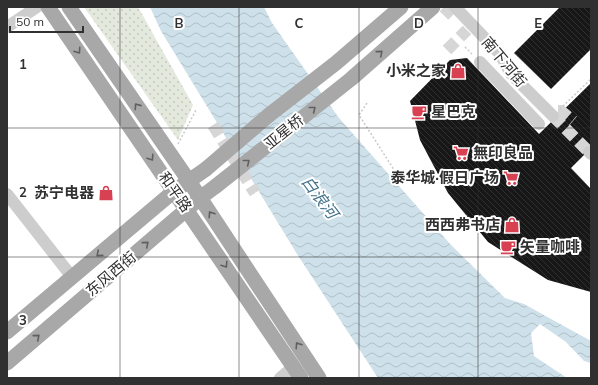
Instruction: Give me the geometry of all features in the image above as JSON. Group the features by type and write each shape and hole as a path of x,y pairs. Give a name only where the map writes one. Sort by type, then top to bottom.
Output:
{"main road":[{"name":"和平路","path":"48,7 297,372"},
{"name":"和平路","path":"69,7 189,181 319,378"},
{"name":"亚星桥","path":"206,169 269,115 336,63 401,7"},
{"name":"亚星桥","path":"216,186 351,79 433,7"},
{"name":"东风西街","path":"7,332 173,192 206,169"},
{"name":"东风西街","path":"7,362 216,186"}],"street":[{"path":"7,27 37,7"},
{"name":"南下河街","path":"454,12 511,74 526,89 555,113"},
{"path":"480,62 539,124"},
{"path":"7,194 72,277"},
{"path":"280,378 297,372"}],"path":[{"path":"555,113 591,79"},
{"path":"367,103 359,115 398,176"},
{"path":"172,156 196,110"}],"shaded area":[{"path":"84,7 138,7 193,105 178,140"}],"water":[{"name":"白浪河","path":"150,7 264,7 272,23 339,118 451,245 505,298 524,304 591,341 591,363 584,361 566,342 540,324 531,333 534,356 567,378 378,378 297,254 161,31"}],"building":[{"path":"560,7 591,7 591,49 551,89 514,53"},
{"name":"泰华城·假日广场","path":"467,58 539,134 591,83 591,148 571,168 591,189 591,292 548,280 488,242 448,193 420,140 410,101 450,60"}],"tunnel":[{"path":"444,7 454,17"},
{"path":"447,50 467,30"},
{"path":"558,111 561,111 573,121"},
{"path":"553,116 589,152"},
{"path":"213,125 255,193"}],"place":[{"name":"小米之家","path":"458,71"},
{"name":"星巴克","path":"419,112"},
{"name":"無印良品","path":"461,153"},
{"name":"泰华城·假日广场","path":"511,178"},
{"name":"苏宁电器","path":"106,193"},
{"name":"西西弗书店","path":"512,225"},
{"name":"矢量咖啡","path":"508,247"}]}
